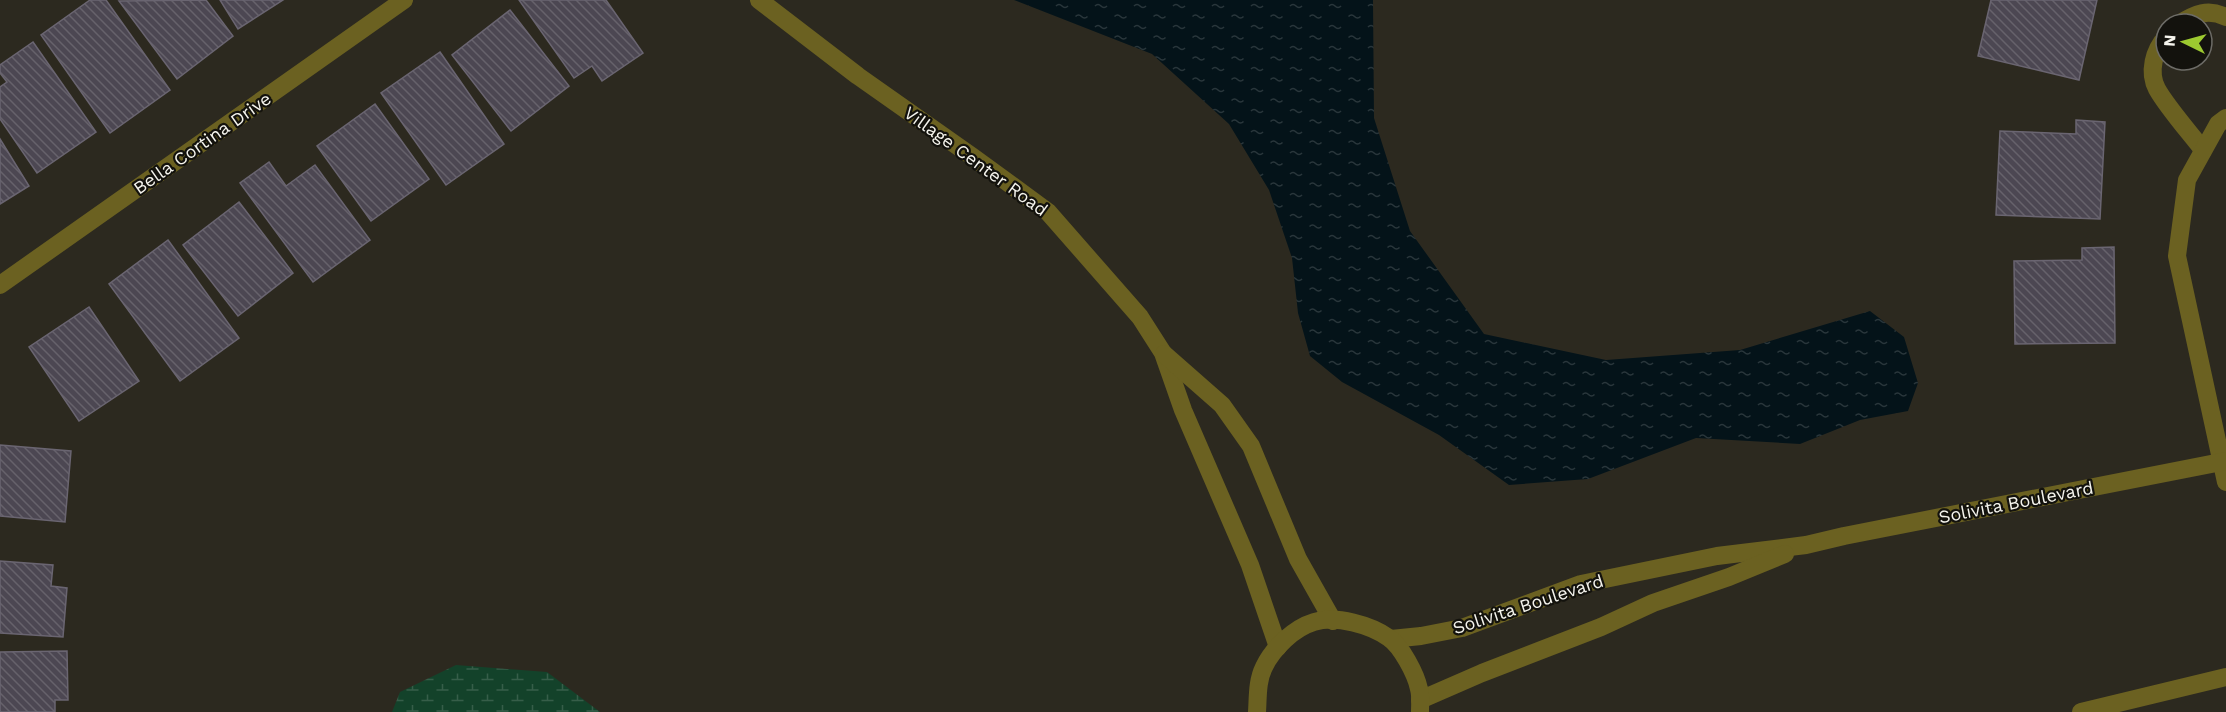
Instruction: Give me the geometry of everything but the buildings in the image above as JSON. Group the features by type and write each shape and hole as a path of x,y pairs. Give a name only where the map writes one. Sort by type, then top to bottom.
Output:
{"street":[{"name":"Bella Cortina Drive","path":"0,285 404,0"},
{"name":"Village Center Road","path":"759,0 858,76 1048,212 1140,317 1163,353 1182,410 1250,565 1278,647"},
{"path":"2206,12 2215,11 2226,17"},
{"path":"2154,62 2156,88 2203,150"},
{"path":"2226,117 2218,124 2187,180 2177,256 2224,462 2226,482"},
{"name":"Village Center Road","path":"1163,353 1222,405 1251,446 1298,559 1333,621"},
{"name":"Solivita Boulevard","path":"1391,639 1462,628 1581,584 1717,556 1806,545 2224,462"},
{"name":"Solivita Boulevard","path":"1420,706 1482,673 1601,627 1653,603 1729,577 1806,545"},
{"path":"1253,709 1263,667 1292,633 1315,621 1347,621 1370,627 1391,639 1408,661 1419,689 1420,706"},
{"path":"2081,712 2226,677"}],"green space":[{"path":"456,665 547,672 600,712 392,712 400,692"}],"water":[{"path":"1014,0 1373,0 1374,118 1410,231 1484,334 1606,360 1740,350 1870,311 1904,337 1918,383 1908,411 1860,420 1800,444 1696,438 1588,479 1509,485 1439,435 1342,382 1310,356 1298,313 1292,258 1269,190 1229,124 1152,54"}]}
